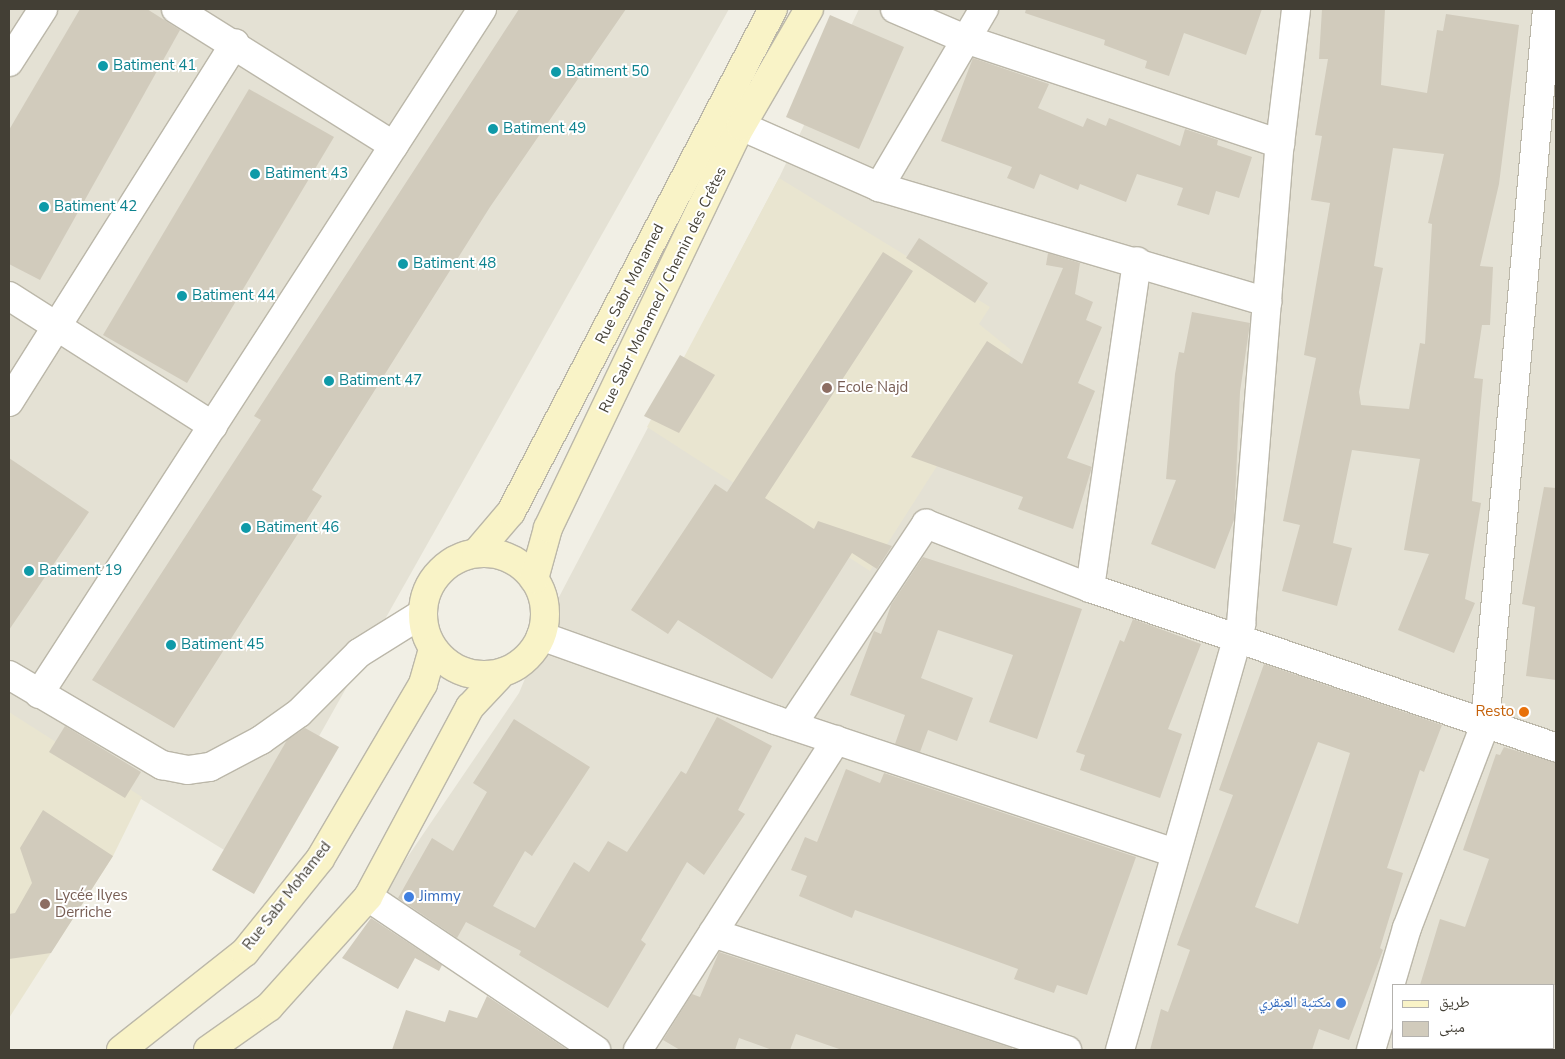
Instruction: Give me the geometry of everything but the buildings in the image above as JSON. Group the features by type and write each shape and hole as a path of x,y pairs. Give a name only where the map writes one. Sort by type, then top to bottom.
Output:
{"main road":[{"name":"Rue Sabr Mohamed","path":"476,553 511,512 773,9"},
{"name":"Rue Sabr Mohamed / Chemin des Crêtes","path":"534,579 548,528 741,126 809,9"},
{"path":"208,1050 269,1007 368,896 470,707 499,676 532,654 541,636 546,617 543,597 534,579 509,558 476,553 456,559 439,571 427,589 420,615 433,650 462,672 499,676"},
{"name":"Rue Sabr Mohamed","path":"121,1050 245,952 320,858 423,684 433,650"}],"street":[{"path":"9,62 43,9"},
{"path":"176,9 235,43 394,146"},
{"path":"39,694 482,9"},
{"path":"895,9 965,39 1280,144"},
{"path":"879,187 984,9"},
{"path":"1120,1050 1174,853 1238,640 1280,144 1296,9"},
{"path":"1372,1050 1406,928 1485,725 1547,9"},
{"path":"9,402 235,43"},
{"path":"741,126 879,187 1137,261 1268,302"},
{"path":"1090,588 1137,261"},
{"path":"9,296 213,426"},
{"path":"792,725 926,524 1090,588 1556,748"},
{"path":"9,675 162,765 188,770 210,767 261,740 299,714 359,653 420,615"},
{"path":"541,636 792,725 1174,853"},
{"path":"638,1050 836,740"},
{"path":"368,896 596,1050"},
{"path":"713,933 1067,1050"}],"shaded area":[{"path":"9,9 729,9 247,864 9,718"},
{"path":"859,9 1556,9 1556,1050 594,1050 377,902 519,693 559,597 779,178"},
{"name":"Ecole Najd","path":"779,178 990,307 979,324 1011,350 870,571 647,427"},
{"name":"Lycée Ilyes Derriche","path":"9,712 142,797 113,856 9,1018"}],"place":[{"name":"Batiment 41","path":"103,66"},
{"name":"Batiment 50","path":"556,72"},
{"name":"Batiment 49","path":"493,129"},
{"name":"Batiment 43","path":"255,174"},
{"name":"Batiment 42","path":"44,207"},
{"name":"Batiment 48","path":"403,264"},
{"name":"Batiment 44","path":"182,296"},
{"name":"Batiment 47","path":"329,381"},
{"name":"Ecole Najd","path":"827,388"},
{"name":"Batiment 46","path":"246,528"},
{"name":"Batiment 19","path":"29,571"},
{"name":"Batiment 45","path":"171,645"},
{"name":"Resto","path":"1524,712"},
{"name":"Jimmy","path":"409,897"},
{"name":"Lycée Ilyes Derriche","path":"45,904"},
{"name":"مكتبة العبقري","path":"1341,1003"}]}
